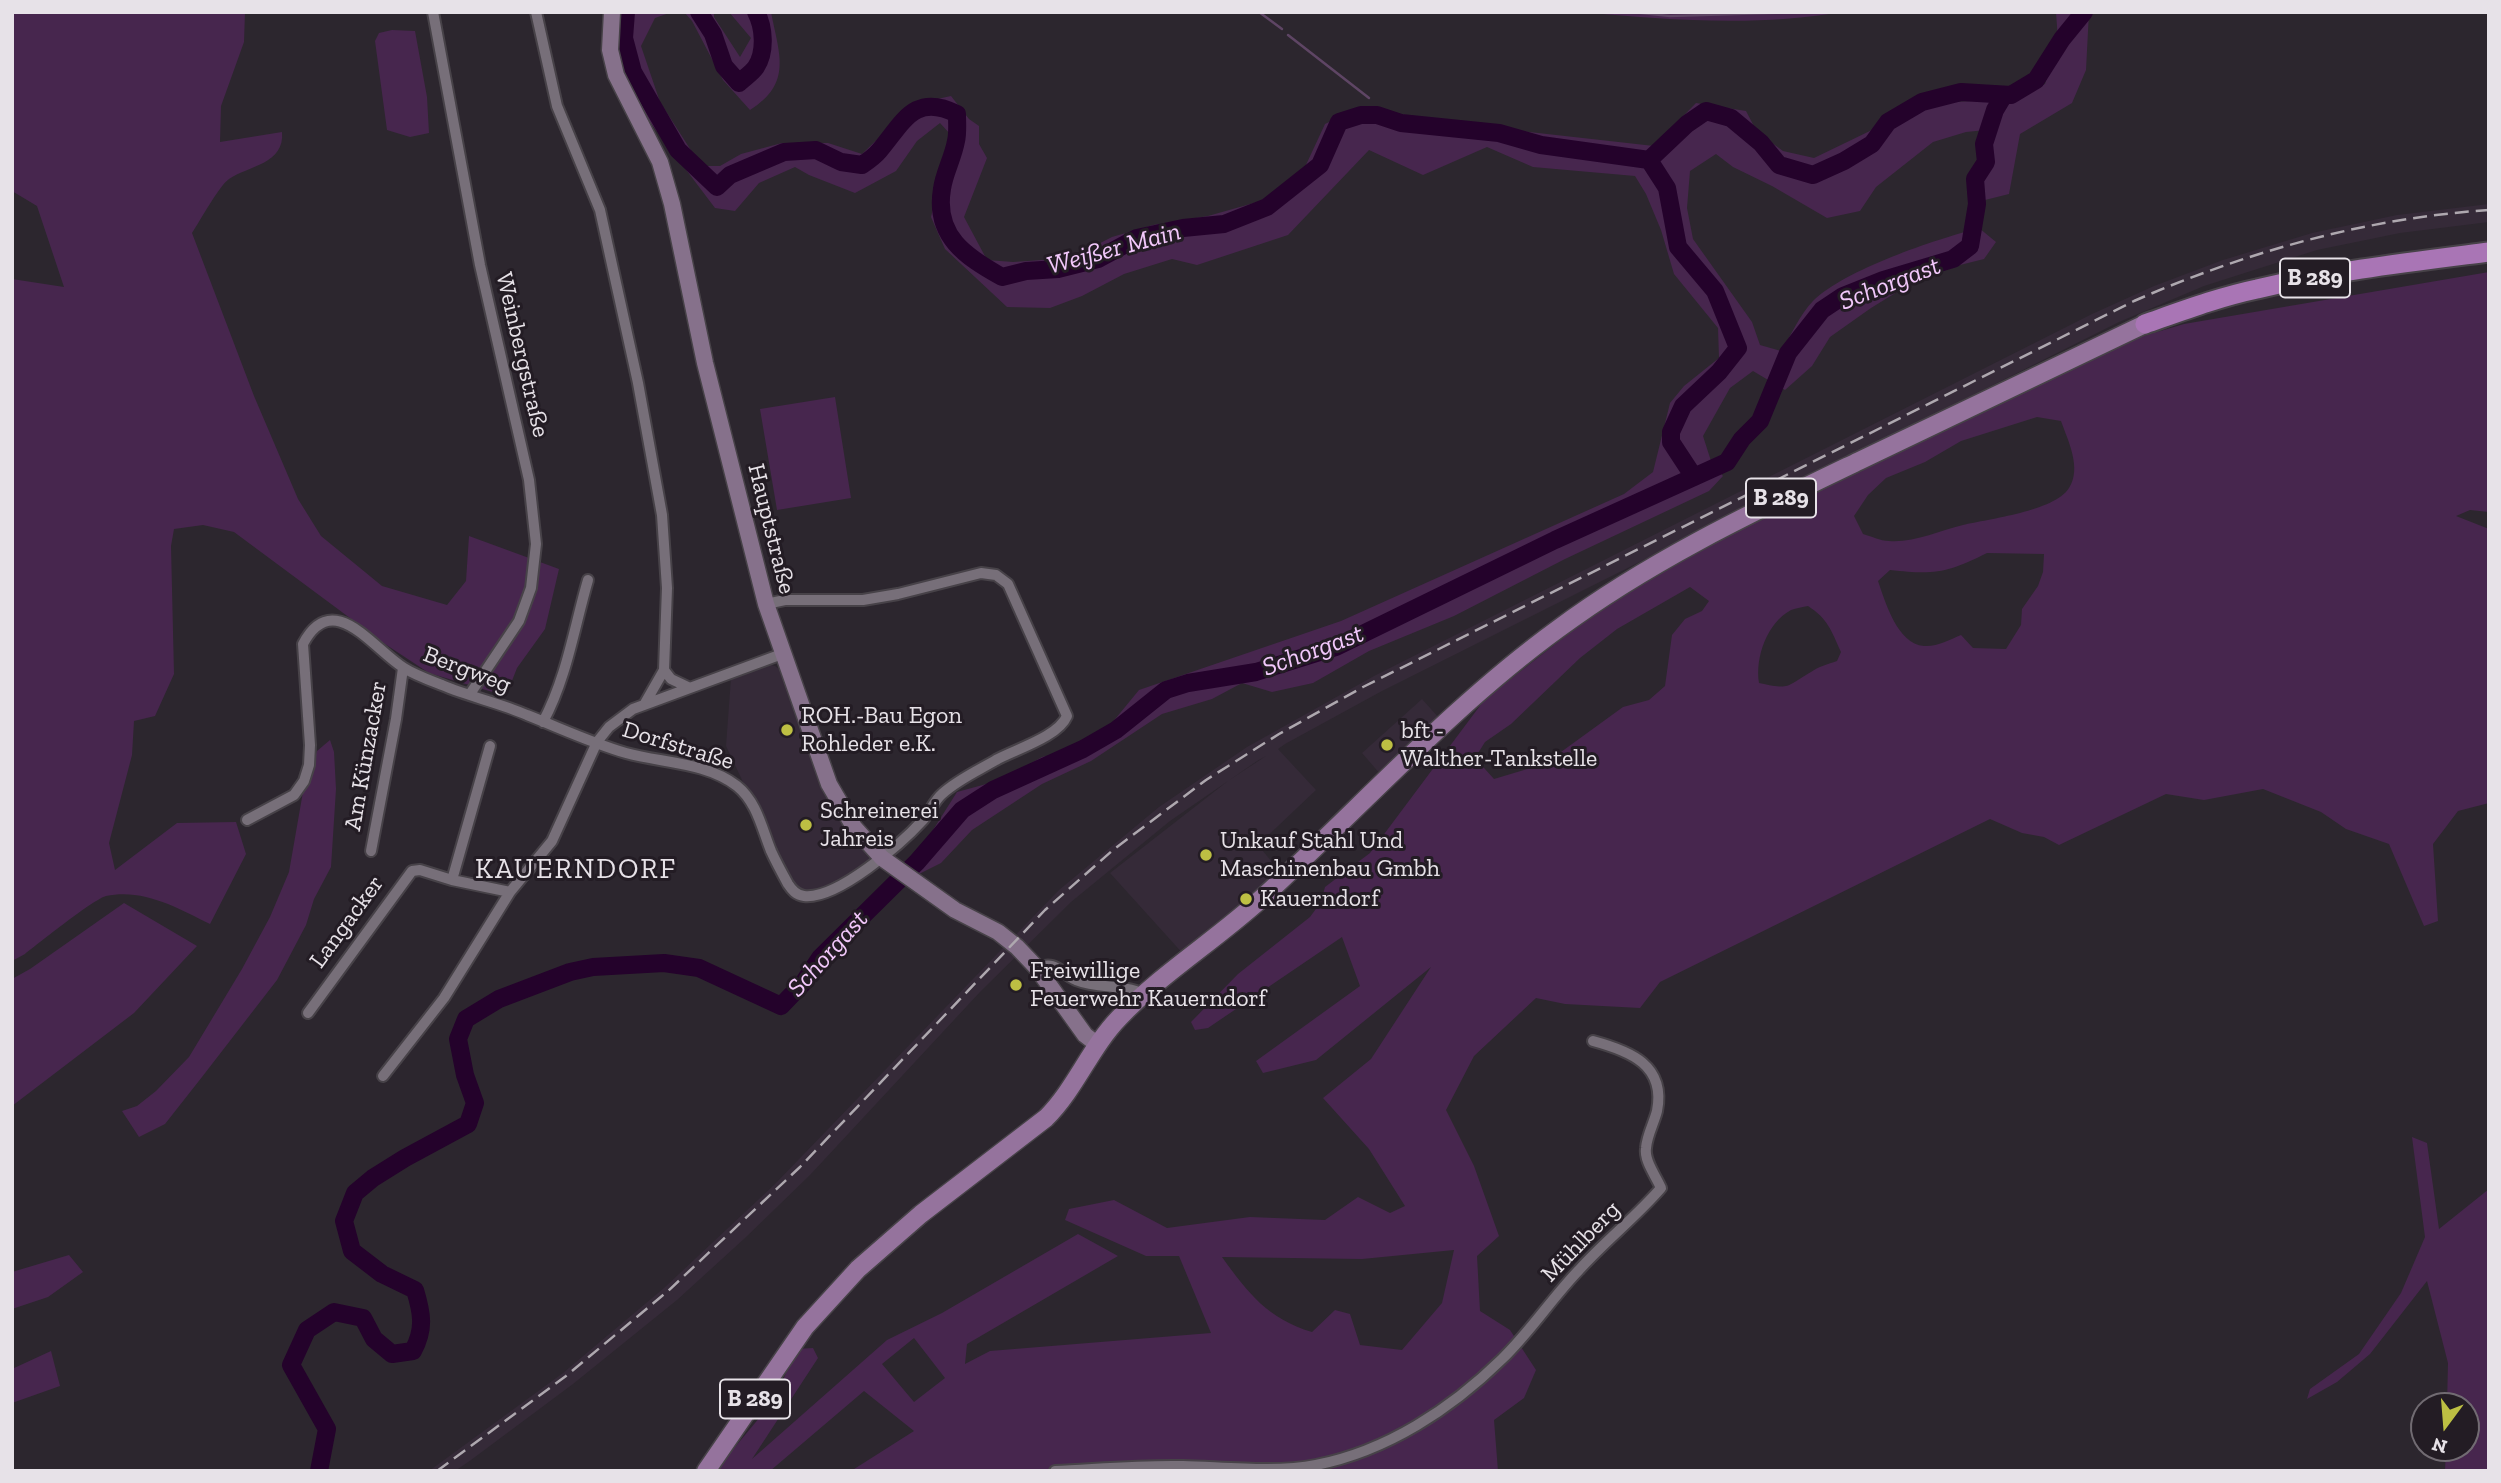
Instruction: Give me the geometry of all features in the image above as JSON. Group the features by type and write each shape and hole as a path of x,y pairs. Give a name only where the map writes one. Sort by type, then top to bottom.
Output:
{"highway":[{"name":"B 289","path":"2145,324 2257,288 2381,266 2489,252"}],"main road":[{"name":"Hauptstraße","path":"612,12 610,50 616,75 660,162 672,204 705,363 766,604 829,783 854,827 888,862 955,910 1005,937 1017,947 1037,968 1084,1035 1098,1045"},
{"name":"B 289","path":"706,1471 805,1327 858,1269 888,1241 1046,1118 1074,1085 1114,1023 1141,997 1261,899 1448,722 1555,631 1646,570 1745,516 2145,324"}],"street":[{"name":"Weinbergstraße","path":"433,12 480,264 529,480 536,544 531,588 519,621 470,694"},
{"path":"536,12 557,106 600,210 638,383 662,515 667,588 664,670 644,705"},
{"path":"766,604 785,600 863,600 981,573 996,575 1007,584 1068,716 1065,722 1031,744 998,759 941,795 888,862"},
{"path":"543,722 571,650 588,580"},
{"name":"Bergweg","path":"247,820 294,795 304,781 309,765 310,746 303,644 308,634 318,625 331,620 352,625 403,668 597,742"},
{"path":"383,1076 444,998 510,892 552,841 597,742 609,727 633,709 782,654"},
{"name":"Am Künzacker","path":"371,851 397,719 403,668"},
{"path":"664,670 671,679 690,688"},
{"name":"Dorfstraße","path":"597,742 626,753 718,775 738,786 751,801 788,884 794,892 805,897 820,894 888,862"},
{"path":"452,880 491,746"},
{"name":"Langacker","path":"308,1013 412,871 419,870 510,892"},
{"path":"1037,968 1046,964 1055,966 1076,979 1097,986 1136,991 1141,997"},
{"name":"Mühlberg","path":"1055,1471 1158,1466 1314,1466 1375,1448 1454,1402 1504,1357 1577,1271 1620,1227 1642,1210 1661,1188 1645,1149 1657,1112 1659,1087 1649,1067 1630,1054 1593,1041"}],"shaded area":[{"path":"12,12 245,12 244,42 221,106 220,142 282,132 281,143 272,158 225,183 192,233 254,396 298,499 321,536 382,586 447,605 466,581 469,536 559,569 545,629 517,668 506,696 429,673 385,644 234,532 203,525 174,529 171,546 174,674 155,716 134,721 132,755 109,843 115,870 177,823 236,822 246,854 210,924 147,897 120,894 106,896 12,961 12,279 64,287 37,206 12,191"},
{"path":"610,12 672,12 655,18 641,46 660,102 701,166 720,166 741,154 782,143 828,143 862,154 914,104 951,96 969,119 979,126 979,144 987,158 964,217 987,260 1013,262 1071,258 1112,237 1153,225 1208,216 1261,201 1305,167 1325,124 1361,107 1458,124 1654,146 1696,103 1746,111 1757,132 1783,151 1814,158 1932,103 2014,99 2045,84 2058,41 2056,12 2089,12 2086,70 2072,103 2020,134 2009,194 1977,202 1996,129 1966,132 1933,142 1876,187 1860,211 1827,218 1733,167 1716,154 1690,171 1687,208 1693,239 1752,322 1760,345 1781,351 1813,301 1828,289 1868,267 1915,248 1979,228 1996,242 1984,259 1928,273 1871,308 1830,337 1812,366 1785,390 1753,371 1730,388 1703,436 1711,461 1723,476 1709,491 1565,559 1454,616 1369,651 1313,683 1272,692 1242,683 1212,699 1162,714 1091,761 1042,784 972,830 941,863 911,878 899,869 914,860 957,792 1001,780 1042,757 1063,753 1107,729 1139,690 1341,621 1624,494 1653,472 1670,403 1684,386 1719,358 1718,328 1674,274 1661,230 1646,194 1635,176 1533,167 1487,147 1423,175 1369,150 1288,235 1197,265 1172,259 1124,274 1082,296 1050,308 1007,307 945,249 931,217 951,135 940,123 917,141 896,171 855,193 795,167 759,183 735,211 715,208 631,97 613,46"},
{"path":"684,12 714,12 714,17 740,57 751,38 729,12 771,12 780,67 773,89 764,100 750,110 723,80 692,21"},
{"path":"1582,12 1841,12 1810,17 1712,21"},
{"path":"392,30 415,31 427,97 429,133 410,137 387,130 375,41 379,33"},
{"path":"2489,204 2489,222 2400,233 2317,250 2204,286 2119,322 1382,691 1285,744 1278,749 1316,790 1258,845 1281,873 1185,956 1110,873 1228,781 1170,821 1071,902 980,992 810,1175 677,1300 573,1384 471,1460 455,1471 429,1471 563,1373 664,1288 774,1185 1059,890 1159,807 1247,747 1374,676 2092,314 2154,286 2223,260 2312,233 2397,215"},
{"path":"2489,272 2489,512 2470,510 2456,516 2489,529 2489,803 2458,811 2433,844 2438,921 2424,926 2389,844 2346,829 2321,812 2263,789 2204,800 2166,794 2059,845 2044,837 2022,833 1990,819 1660,982 1640,1008 1565,1004 1536,998 1474,1056 1446,1110 1474,1166 1499,1236 1477,1256 1480,1311 1510,1330 1536,1370 1524,1398 1494,1420 1498,1471 851,1471 914,1431 864,1391 770,1471 715,1471 775,1399 796,1349 813,1348 818,1358 752,1459 887,1340 942,1313 1078,1234 1118,1256 967,1344 965,1364 990,1351 1211,1333 1179,1256 1146,1256 1065,1220 1069,1209 1114,1200 1167,1228 1250,1217 1325,1220 1358,1197 1390,1213 1405,1206 1369,1149 1323,1098 1371,1059 1431,967 1316,1060 1263,1073 1256,1061 1360,986 1342,937 1208,1028 1195,1030 1191,1022 1238,974 1310,917 1321,902 1325,887 1370,853 1485,699 1618,595 1728,536 1945,427 2127,341 2184,324","holes":["2037,417 2061,421 2074,463 2073,480 2069,488 2050,503 2020,513 1907,540 1886,541 1863,534 1854,516 1868,495 1886,478 1925,462 1961,441","1987,553 2044,554 2043,572 2038,586 2022,609 2021,625 2006,649 1973,648 1961,635 1924,646 1906,638 1899,630 1878,581 1890,570 1930,572 1961,565","1690,587 1709,601 1702,611 1685,619 1672,635 1665,686 1649,700 1623,707 1561,752 1534,767 1494,779 1475,758 1485,742 1511,724 1580,658 1617,629","1808,606 1815,611 1828,626 1841,652 1837,661 1787,686 1759,683 1759,662 1764,642 1775,623 1791,610","1454,1250 1442,1303 1402,1350 1360,1345 1350,1314 1335,1310 1312,1332 1283,1320 1250,1293 1222,1257 1362,1259","914,1338 945,1378 914,1402 882,1364"]},
{"path":"835,397 851,498 777,510 760,409"},
{"path":"767,664 782,671 824,780 877,859 829,887 810,893 800,892 791,884 726,746 731,678"},
{"path":"1422,699 1440,719 1381,775 1362,753"},
{"path":"330,740 334,752 336,789 331,867 314,899 306,925 277,980 165,1124 139,1137 122,1111 137,1106 156,1091 189,1057 242,969 270,917 289,872 304,786 317,751"},
{"path":"124,903 197,946 134,1013 12,1106 12,979"},
{"path":"2412,1137 2427,1143 2439,1229 2489,1189 2489,1471 2445,1471 2445,1462 2480,1462 2480,1392 2447,1392 2448,1363 2427,1281 2370,1354 2337,1382 2307,1399 2310,1389 2359,1354 2401,1293 2425,1237"},
{"path":"69,1255 83,1272 48,1297 12,1309 12,1272"},
{"path":"51,1351 60,1386 12,1403 12,1369"}],"waterway":[{"name":"Weißer Main","path":"626,12 624,38 633,72 678,150 717,187 730,175 784,152 816,150 841,162 862,165 877,153 903,121 920,109 942,108 957,114 956,141 942,189 943,220 948,232 965,253 1002,277 1026,271 1058,269 1098,259 1137,238 1183,228 1224,224 1267,207 1320,165 1339,122 1361,115 1377,115 1401,123 1499,133 1541,145 1649,160 1687,124 1706,111 1731,118 1761,143 1779,165 1813,175 1872,144 1888,122 1922,102 1961,92 2011,95 2036,80 2062,39 2084,12"},
{"name":"Weißer Main","path":"699,12 713,34 724,66 739,83 754,69 763,47 756,12"},
{"path":"1259,12 1282,29"},
{"path":"1632,12 1670,16 1802,12"},
{"path":"1288,35 1369,98"},
{"name":"Schorgast","path":"319,1471 327,1429 291,1365 307,1330 334,1312 363,1318 374,1339 392,1354 413,1351 421,1321 415,1290 382,1274 352,1251 344,1221 355,1193 373,1178 468,1124 475,1103 465,1075 458,1039 466,1019 499,999 570,972 593,967 664,963 699,968 781,1006 804,982 820,958 917,862 962,810 993,790 1083,749 1116,730 1166,690 1188,683 1256,672 1336,647 1555,540 1727,462 1742,439 1760,421 1788,353 1822,310 1843,296 1883,280 1953,259 1970,246 1977,204 1975,179 1986,162 1984,144 1995,110 2004,95"},
{"name":"Schorgast","path":"1649,160 1667,188 1678,247 1715,291 1738,348 1719,372 1683,406 1671,432 1671,442 1694,477"}],"railway":[{"path":"437,1471 566,1376 668,1291 800,1167 1045,910 1113,850 1206,780 1279,734 1363,687 2134,301 2219,267 2307,240 2397,221 2489,210"}],"place":[{"name":"ROH.-Bau Egon Rohleder e.K.","path":"787,730"},
{"name":"bft - Walther-Tankstelle","path":"1387,745"},
{"name":"Schreinerei Jahreis","path":"806,825"},
{"name":"Unkauf Stahl Und Maschinenbau Gmbh","path":"1206,855"},
{"name":"Kauerndorf","path":"1246,899"},
{"name":"Freiwillige Feuerwehr Kauerndorf","path":"1016,985"}],"district":[{"name":"KAUERNDORF","path":"576,870"}]}
